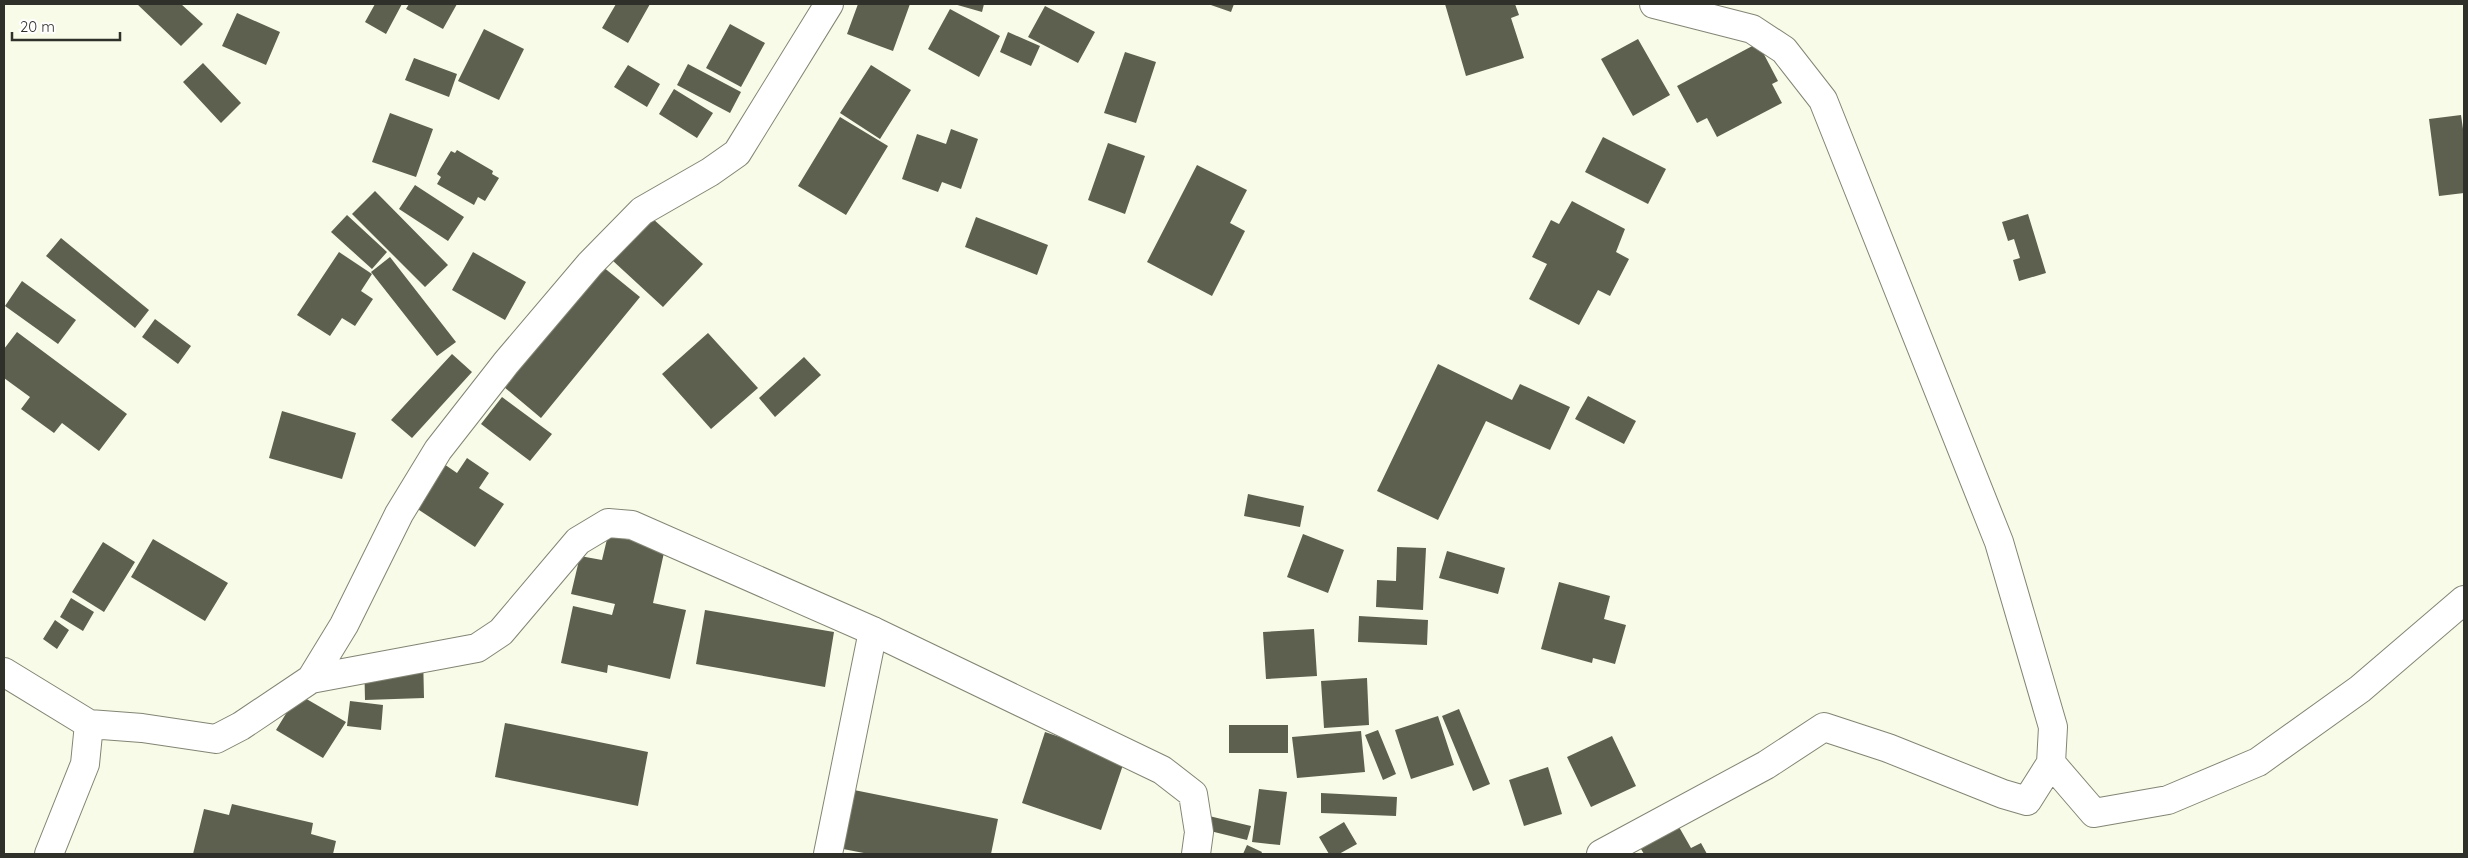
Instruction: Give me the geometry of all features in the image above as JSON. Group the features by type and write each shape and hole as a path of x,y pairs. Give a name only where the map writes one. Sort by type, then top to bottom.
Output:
{"street":[{"path":"311,679 344,625 399,514 438,450 506,363 564,294 590,264 642,211 710,172 737,153 829,4"},
{"path":"1601,854 1766,765 1824,727 1888,748 2003,794 2027,801 2051,763 2053,727 2000,542 1822,100 1784,50 1752,29 1654,4"},
{"path":"4,672 90,724 142,728 216,739 241,726 311,679 477,648 501,632 578,541 608,523 632,525 873,631 1162,770 1193,794 1199,832 1196,854"},
{"path":"2051,763 2094,813 2168,800 2258,762 2360,689 2464,600"},
{"path":"828,854 873,631"},
{"path":"49,854 86,764 90,724"}],"building":[{"path":"137,4 181,4 203,24 181,46"},
{"path":"375,4 402,4 386,34 365,22"},
{"path":"409,4 457,4 443,29 406,9"},
{"path":"616,4 650,4 628,43 602,28"},
{"path":"858,4 910,4 893,51 847,34"},
{"path":"954,4 984,4 982,12"},
{"path":"1208,4 1234,4 1231,12"},
{"path":"1445,4 1515,4 1519,15 1511,18 1524,58 1466,76"},
{"path":"1045,6 1095,32 1078,63 1028,37"},
{"path":"950,9 1000,36 979,77 928,49"},
{"path":"237,13 280,32 266,65 222,46"},
{"path":"730,24 765,43 741,87 706,68"},
{"path":"484,29 524,49 499,100 458,81"},
{"path":"1008,32 1040,46 1031,66 1000,52"},
{"path":"1638,39 1670,95 1633,116 1601,59"},
{"path":"1758,43 1778,81 1772,84 1782,103 1717,137 1707,118 1697,123 1677,86"},
{"path":"1125,52 1156,62 1136,123 1104,113"},
{"path":"414,58 457,74 449,97 405,80"},
{"path":"203,63 241,103 221,123 183,82"},
{"path":"688,64 741,92 730,113 677,85"},
{"path":"628,65 660,84 647,107 614,87"},
{"path":"871,65 911,90 880,139 840,113"},
{"path":"674,89 713,113 697,138 659,114"},
{"path":"390,113 433,129 416,177 372,162"},
{"path":"2461,115 2464,136 2464,193 2439,196 2429,119"},
{"path":"840,117 888,146 846,215 798,186"},
{"path":"951,129 978,139 961,189 942,182 938,192 902,179 917,134 946,144"},
{"path":"1603,137 1666,169 1648,204 1585,172"},
{"path":"1108,143 1145,156 1125,214 1088,200"},
{"path":"457,150 493,171 492,174 499,178 485,201 478,197 474,205 437,184 441,177 437,174 451,151 455,153"},
{"path":"1197,165 1247,190 1230,223 1245,231 1212,296 1147,262"},
{"path":"415,185 464,217 448,241 399,209"},
{"path":"375,191 448,265 425,287 352,214"},
{"path":"1572,201 1625,229 1616,252 1629,259 1610,296 1598,290 1579,325 1529,299 1547,264 1532,257 1551,220 1559,224"},
{"path":"2028,214 2046,273 2019,281 2013,260 2020,258 2014,239 2008,241 2002,222"},
{"path":"347,215 387,252 372,269 331,232"},
{"path":"976,217 1048,245 1037,275 965,247"},
{"path":"652,218 703,264 663,307 612,260"},
{"path":"61,238 149,310 135,328 46,256"},
{"path":"339,252 372,274 361,291 373,299 355,326 342,318 330,336 297,315"},
{"path":"473,252 526,282 505,320 452,290"},
{"path":"390,257 456,342 437,356 371,272"},
{"path":"597,262 640,297 541,418 498,382"},
{"path":"22,281 76,320 58,344 5,306"},
{"path":"155,319 191,346 178,364 142,337"},
{"path":"17,332 127,414 99,451 62,423 54,433 21,409 30,397 4,378 4,349"},
{"path":"708,333 758,388 711,429 662,374"},
{"path":"452,354 472,372 412,438 391,420"},
{"path":"804,357 821,375 775,417 759,398"},
{"path":"1438,364 1512,400 1520,384 1570,407 1550,450 1486,421 1438,520 1377,491"},
{"path":"1588,396 1636,421 1624,444 1575,419"},
{"path":"502,397 552,434 530,461 481,424"},
{"path":"282,411 356,433 342,479 269,458"},
{"path":"467,458 489,473 479,488 504,504 475,547 413,506 441,462 457,473"},
{"path":"1248,494 1304,506 1300,527 1244,516"},
{"path":"1303,534 1344,550 1328,593 1287,577"},
{"path":"608,535 665,548 653,603 686,610 670,679 608,665 607,673 561,663 573,606 612,615 615,604 571,594 580,556 602,560"},
{"path":"153,539 228,583 205,621 131,577"},
{"path":"103,542 135,562 104,612 72,592"},
{"path":"1397,547 1426,548 1423,610 1376,607 1377,580 1396,581"},
{"path":"1447,551 1505,568 1498,594 1439,578"},
{"path":"1559,582 1610,596 1604,619 1626,625 1615,664 1593,658 1592,663 1541,649"},
{"path":"71,598 94,612 83,631 60,617"},
{"path":"705,610 834,632 825,687 696,664"},
{"path":"1359,616 1428,620 1427,645 1358,642"},
{"path":"55,620 69,630 57,649 43,639"},
{"path":"1314,629 1317,676 1266,679 1263,632"},
{"path":"423,654 424,698 365,700 364,656"},
{"path":"1367,678 1369,725 1324,728 1321,681"},
{"path":"298,694 346,722 323,758 276,730"},
{"path":"350,701 383,705 381,730 347,726"},
{"path":"1459,709 1490,784 1473,791 1442,716"},
{"path":"1438,716 1454,765 1411,779 1395,730"},
{"path":"505,723 648,752 638,806 495,777"},
{"path":"1229,725 1288,725 1288,753 1229,753"},
{"path":"1378,730 1396,774 1383,780 1365,735"},
{"path":"1361,731 1365,772 1297,778 1292,737"},
{"path":"1045,732 1125,759 1101,830 1022,803"},
{"path":"1612,736 1636,786 1591,807 1567,757"},
{"path":"1548,767 1562,814 1524,826 1509,780"},
{"path":"1259,789 1287,792 1280,845 1252,842"},
{"path":"854,790 998,819 991,854 869,854 843,849"},
{"path":"1321,793 1397,797 1396,816 1321,813"},
{"path":"232,804 313,823 311,834 336,841 333,854 193,854 204,809 229,815"},
{"path":"1209,816 1251,826 1247,840 1206,830"},
{"path":"1344,822 1357,844 1339,854 1329,854 1319,837"},
{"path":"1679,827 1691,848 1701,843 1707,854 1644,854 1641,849"},
{"path":"1247,845 1262,852 1261,854 1243,854"}]}
